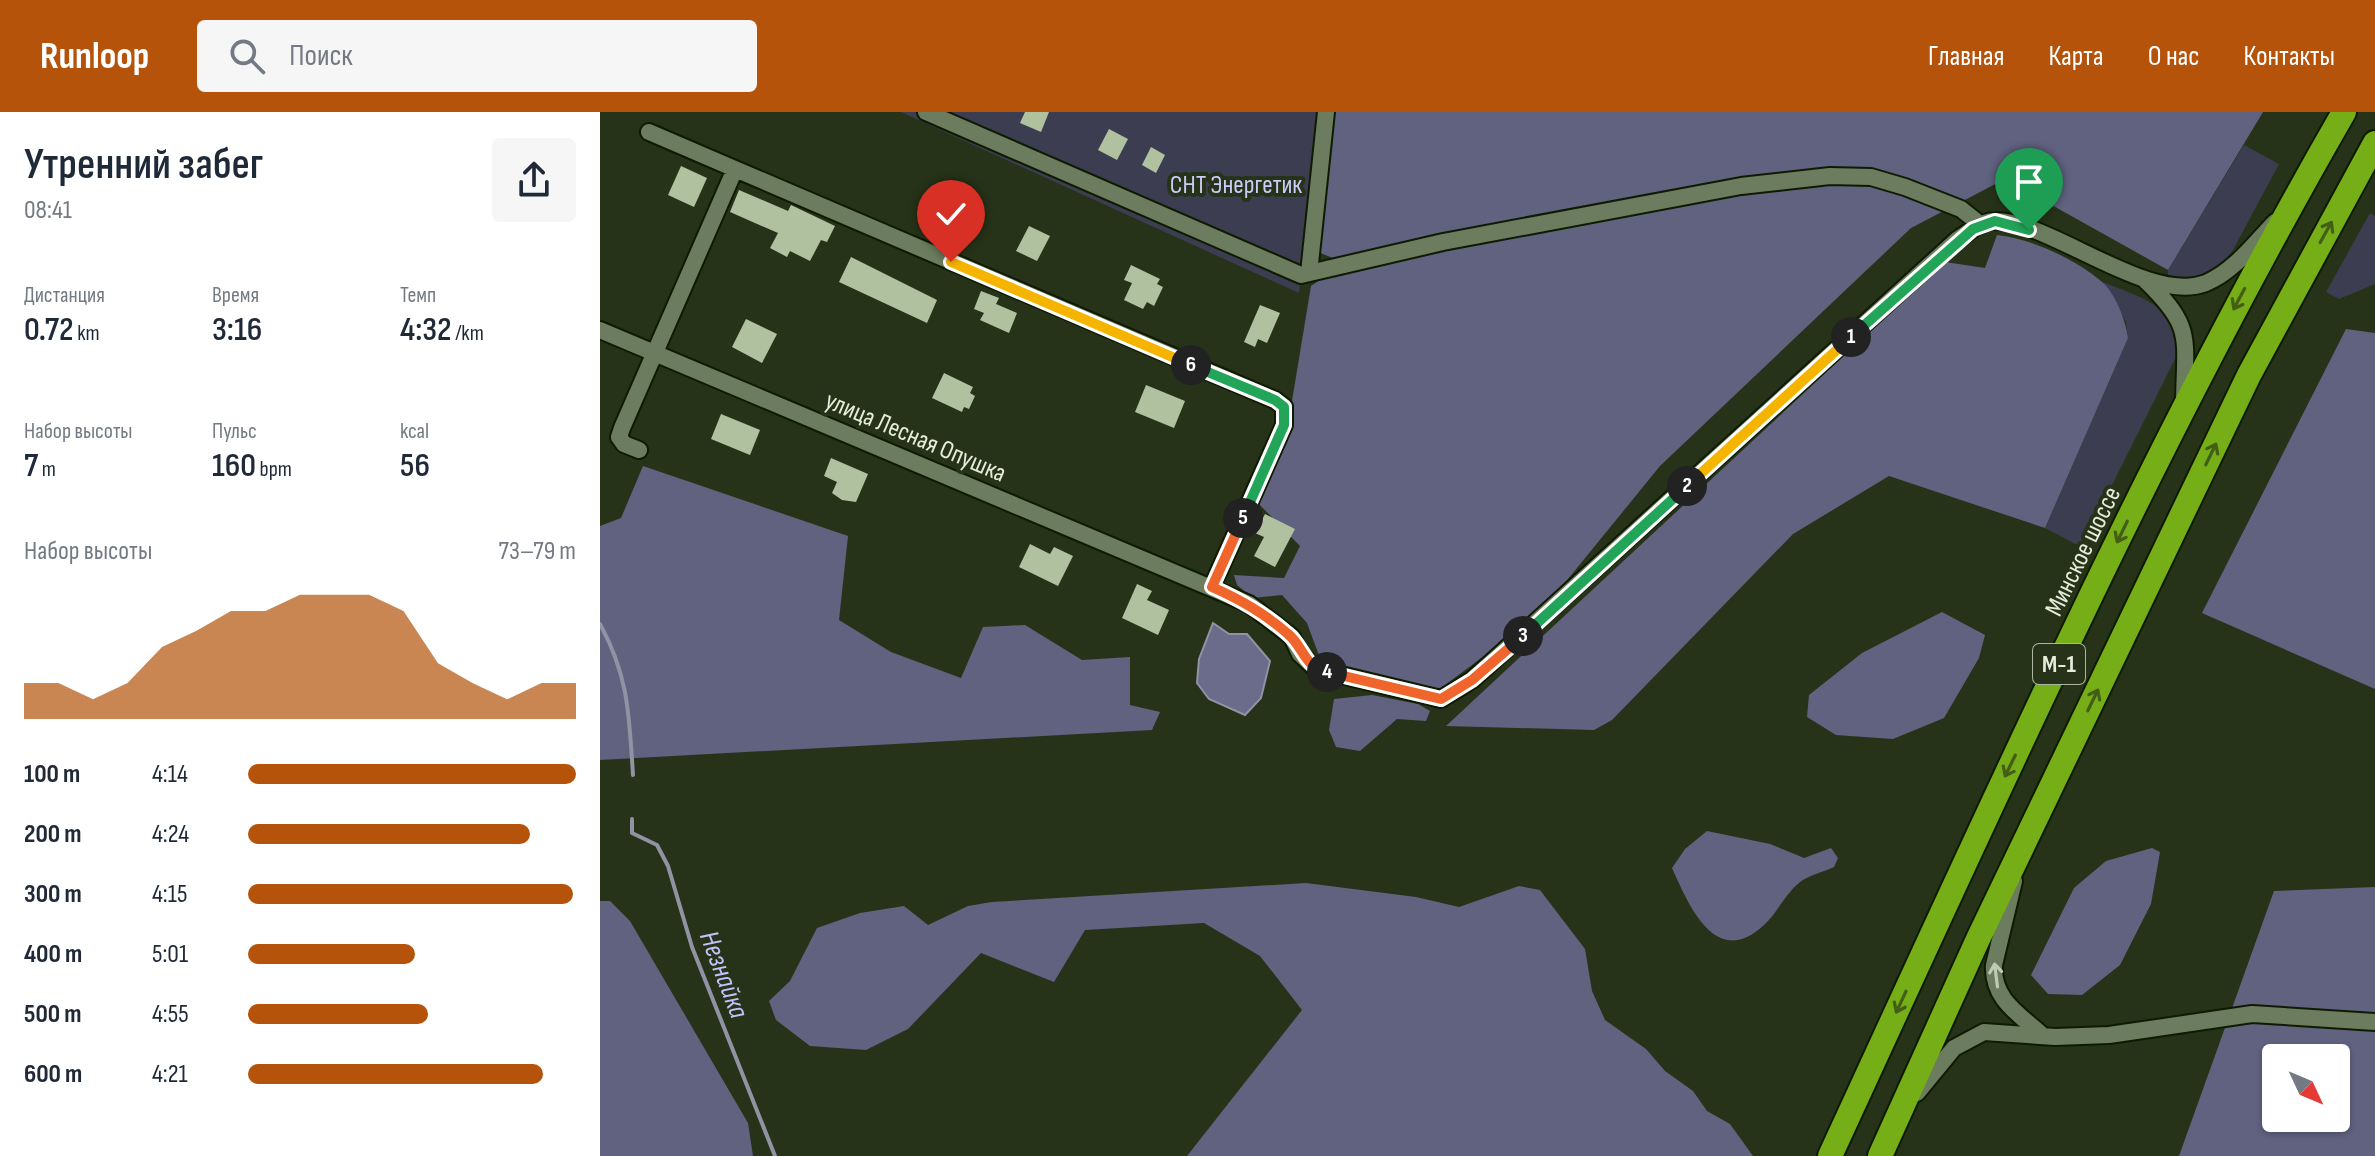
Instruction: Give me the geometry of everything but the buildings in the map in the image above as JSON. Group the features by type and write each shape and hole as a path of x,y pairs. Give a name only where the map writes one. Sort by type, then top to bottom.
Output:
{"highway":[{"name":"Минское шоссе","path":"1830,1156 1993,802 2184,406 2344,112"},
{"name":"М-1","path":"1880,1156 2018,856 2249,375 2375,143"}],"street":[{"path":"926,112 1282,268 1309,273 1443,242 1727,188 1830,176 1871,177 1905,187 1961,209 1981,225 1995,221 2029,230 2143,278 2183,287 2218,277 2290,207"},
{"path":"1309,273 1326,112"},
{"path":"649,132 1275,400 1284,407 1284,425 1212,587"},
{"path":"639,450 624,444 619,437 735,169"},
{"name":"улица Лесная Опушка","path":"600,330 1212,587 1265,615 1292,637 1300,654 1316,669 1441,699 1503,653 1958,239 1981,225"},
{"path":"2143,278 2181,320 2185,340 2184,406"},
{"path":"2018,856 1993,972 2007,1004 2041,1034"},
{"path":"1894,1125 1943,1059 1963,1041 1984,1032 2109,1035 2252,1014 2375,1022"}],"green space":[{"name":"СНТ Энергетик","path":"901,112 1319,112 1299,293"},
{"path":"2244,145 2279,164 2233,250 2220,265 2205,274 2187,278 2168,275 2168,270"},
{"path":"2370,213 2375,216 2375,284 2339,299 2326,292"},
{"path":"2103,282 2144,299 2165,314 2175,339 2176,357 2081,547 2045,528 2128,338 2126,322"}],"shaded area":[{"path":"1335,112 2263,112 2168,270 2005,179 1911,228 1660,466 1568,579 1515,633 1441,688 1418,688 1321,661 1307,623 1282,595 1253,598 1237,585 1234,575 1284,578 1300,546 1256,501 1287,431 1311,286 1345,263 1318,252"},
{"path":"1997,235 2052,251 2101,281 2119,307 2128,338 2045,528 1889,476 1793,534 1612,720 1594,730 1446,726 1945,262 1985,268"},
{"path":"2346,329 2375,333 2375,689 2202,613"},
{"path":"643,466 848,536 839,620 891,652 961,678 983,627 1025,625 1082,660 1130,657 1130,705 1160,712 1152,730 600,760 600,526 621,518"},
{"path":"1942,612 1985,635 1979,658 1944,718 1893,739 1836,735 1807,717 1809,695 1862,653"},
{"path":"1213,623 1229,634 1247,634 1270,661 1261,698 1245,715 1209,699 1197,683 1199,659"},
{"path":"1372,695 1418,704 1430,711 1426,721 1397,719 1360,751 1336,747 1329,730 1334,699"},
{"path":"1707,831 1770,844 1804,858 1831,848 1838,858 1834,867 1800,882 1764,925 1747,937 1732,940 1718,937 1706,928 1672,868 1685,849"},
{"path":"2152,848 2160,852 2151,904 2120,965 2082,995 2048,994 2031,975 2074,888 2106,861"},
{"path":"1306,883 1416,897 1459,907 1519,886 1540,890 1585,949 1592,991 1605,1020 1646,1049 1665,1071 1693,1091 1707,1111 1730,1124 1753,1156 1187,1156 1302,1010 1260,956 1204,923 1085,930 1054,982 981,953 908,1029 866,1050 810,1046 776,1020 769,1001 790,981 817,928 860,913 904,906 928,925 968,906 992,902"},
{"path":"2375,887 2375,1156 2179,1156 2274,891"},
{"path":"600,901 610,901 630,921 748,1123 753,1156 600,1156"}],"waterway":[{"name":"Незнайка","path":"600,624 617,662 626,697 633,775"},
{"name":"Незнайка","path":"632,819 632,833 657,845 668,866 692,947 775,1156"}],"route":[{"path":"951,262 1275,400 1284,407 1284,425 1212,587 1265,615 1292,637 1300,654 1316,669 1441,699 1472,680 1611,557 1958,239 1984,223 1995,221 2029,230"}]}
